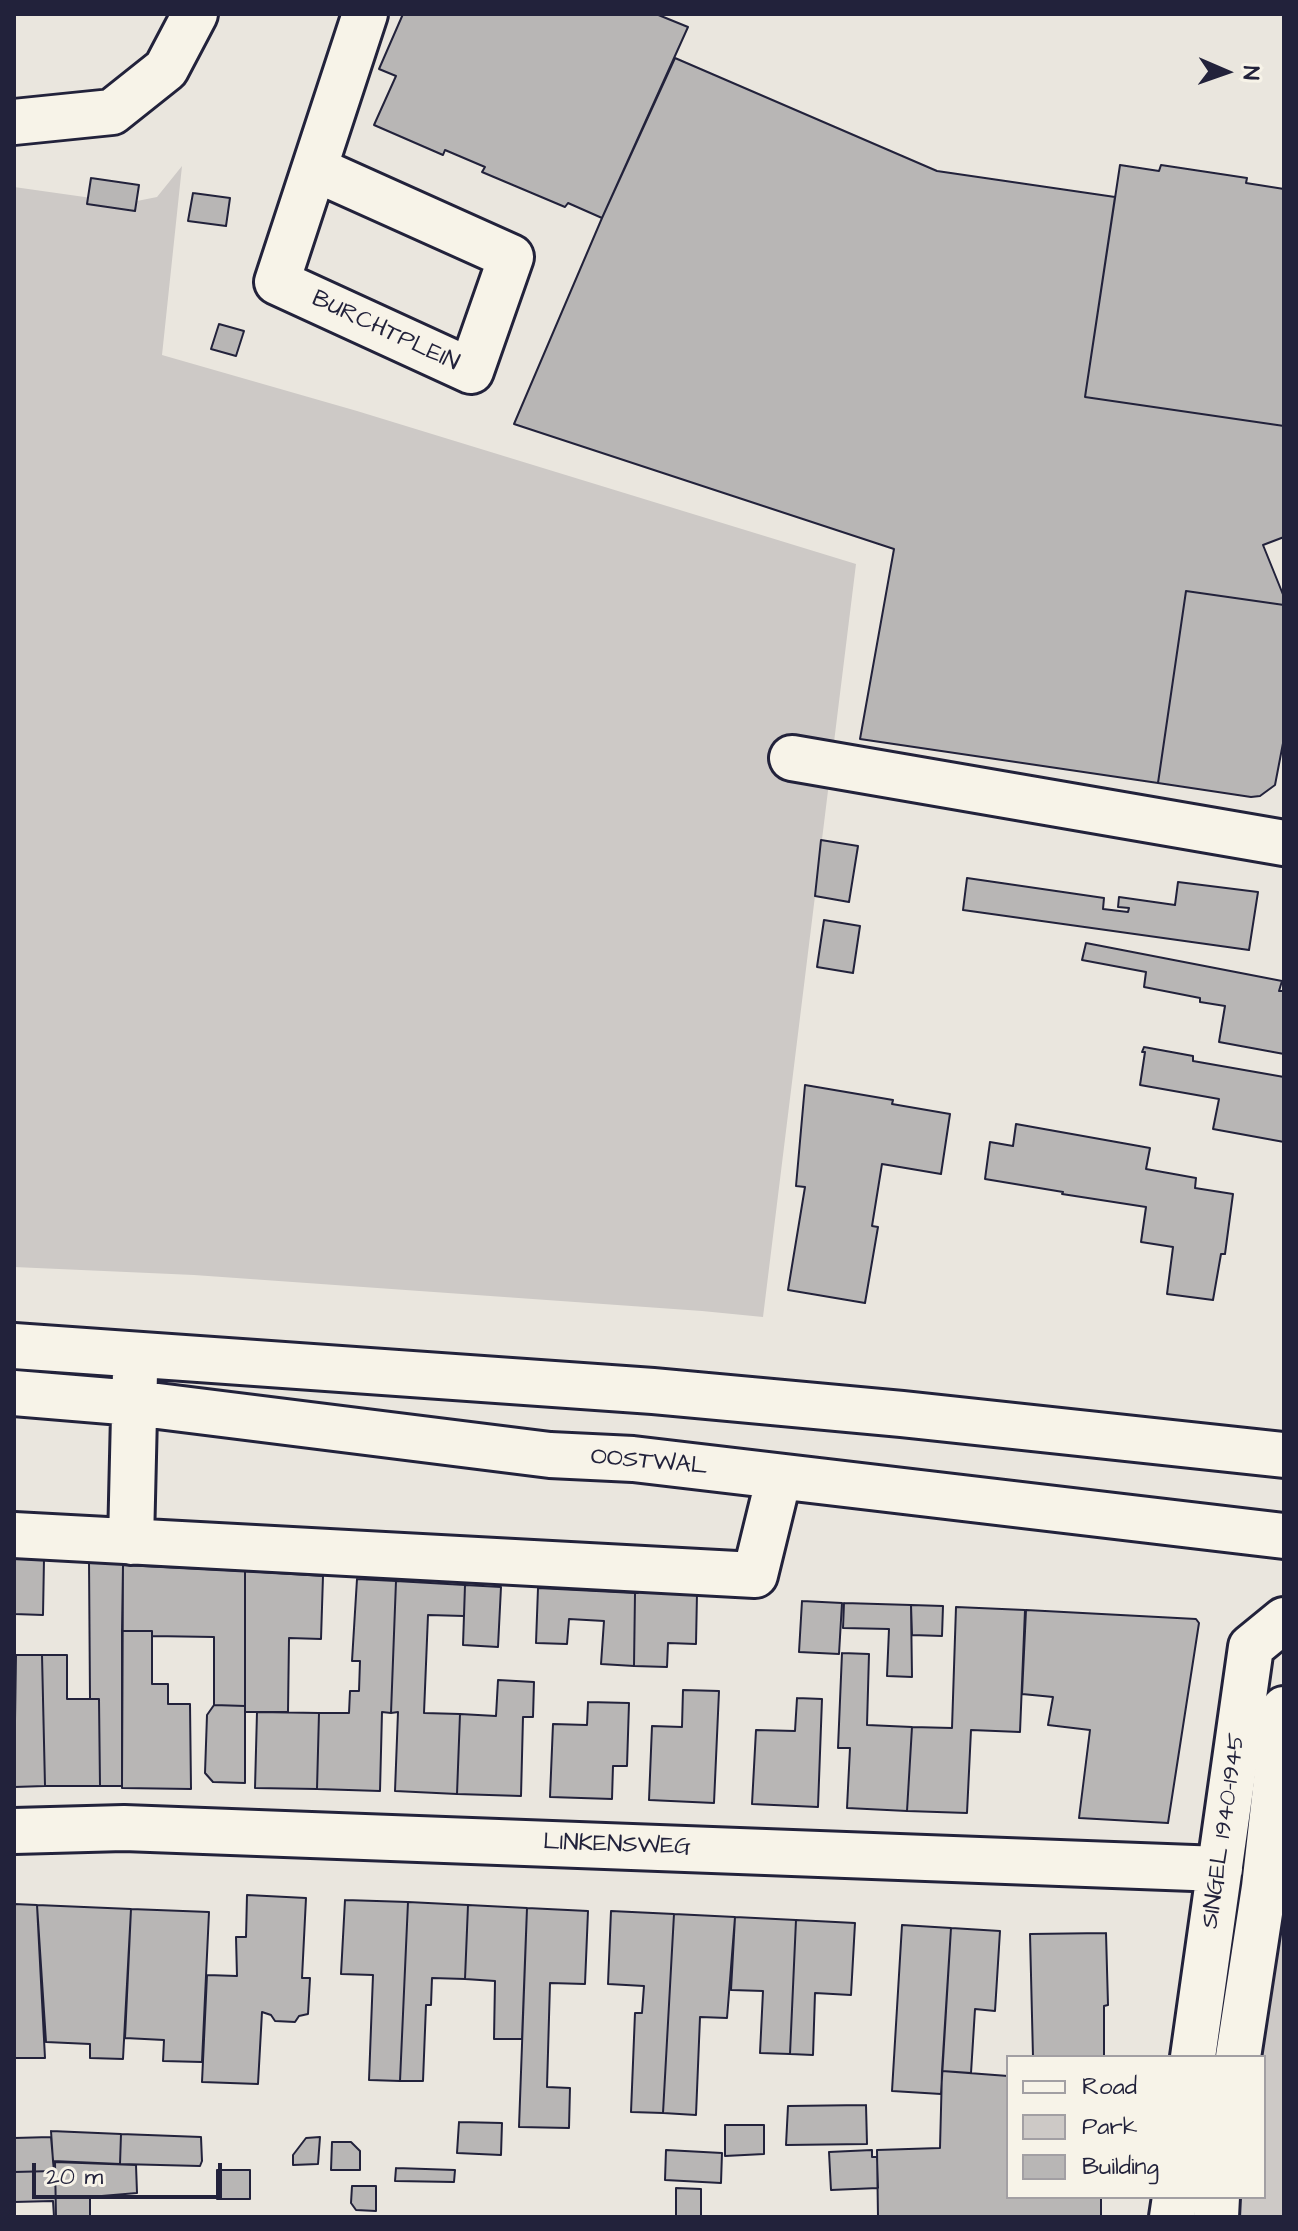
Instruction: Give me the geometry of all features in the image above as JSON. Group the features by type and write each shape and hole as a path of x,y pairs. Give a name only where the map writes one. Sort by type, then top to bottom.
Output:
{"street":[{"path":"14,122 112,112 166,69 195,14"},
{"name":"BURCHTPLEIN","path":"315,169 511,257 471,371 277,282 365,14"},
{"path":"792,758 1284,843"},
{"path":"14,1346 653,1391 1284,1455"},
{"path":"131,1542 136,1355"},
{"name":"OOSTWAL","path":"14,1393 134,1403 550,1455 633,1459 1284,1536"},
{"path":"14,1535 755,1575 779,1477"},
{"name":"SINGEL 1940-1945","path":"1193,2055 1251,1647 1284,1620"},
{"name":"SINGEL 1940-1945","path":"1238,2055 1264,1887 1284,1709"},
{"name":"LINKENSWEG","path":"14,1831 124,1828 1220,1869"}],"green space":[{"path":"182,166 162,355 357,411 856,564 763,1317 194,1275 14,1267 14,187 127,203 157,197"},
{"path":"1284,1852 1283,2217 1233,2217 1235,2199 1266,2199 1266,2055 1255,2055"}],"building":[{"path":"403,14 656,14 688,27 602,218 568,203 565,207 482,172 485,167 445,150 443,155 374,125 396,76 379,69"},
{"path":"675,58 937,171 1115,197 1085,397 1284,426 1284,537 1263,545 1284,597 1284,605 1186,591 1158,783 860,739 894,549 514,424"},
{"path":"1120,165 1159,171 1161,165 1247,178 1246,183 1284,189 1284,426 1085,397"},
{"path":"91,178 139,185 135,211 87,204"},
{"path":"193,193 230,198 226,226 188,221"},
{"path":"219,324 244,331 236,356 211,349"},
{"path":"1186,591 1284,605 1284,738 1275,785 1260,796 1158,783"},
{"path":"821,840 858,846 849,902 815,896"},
{"path":"967,878 1104,898 1103,909 1128,912 1129,908 1118,907 1119,897 1175,905 1178,882 1258,892 1249,950 963,910"},
{"path":"824,920 860,926 853,973 817,967"},
{"path":"1086,943 1282,981 1279,991 1284,991 1284,1054 1219,1042 1225,1006 1144,987 1146,972 1082,960"},
{"path":"1144,1047 1193,1056 1193,1061 1284,1077 1284,1142 1213,1129 1219,1099 1140,1085"},
{"path":"805,1085 893,1100 892,1104 950,1114 941,1174 882,1164 872,1226 878,1227 865,1303 788,1290 805,1187 796,1186"},
{"path":"1016,1124 1150,1148 1146,1169 1196,1178 1195,1188 1233,1194 1225,1254 1221,1254 1213,1300 1167,1294 1173,1247 1141,1242 1146,1207 985,1179 990,1142 1013,1146"},
{"path":"14,1557 44,1559 43,1615 14,1614"},
{"path":"89,1560 123,1561 122,1786 100,1786 99,1699 90,1699"},
{"path":"123,1565 245,1571 245,1706 214,1705 214,1637 152,1636 152,1631 122,1631"},
{"path":"245,1571 323,1576 321,1639 289,1638 288,1712 245,1712"},
{"path":"357,1579 396,1581 391,1713 382,1712 380,1791 317,1789 319,1713 349,1713 350,1691 359,1691 360,1661 352,1661"},
{"path":"396,1581 465,1585 464,1616 428,1615 424,1713 460,1714 457,1794 395,1791 398,1712 391,1713"},
{"path":"465,1585 501,1587 498,1647 463,1645"},
{"path":"538,1588 635,1593 634,1666 601,1664 604,1621 569,1619 567,1644 536,1643"},
{"path":"638,1590 697,1593 696,1644 668,1643 667,1667 634,1666 635,1593"},
{"path":"802,1601 842,1603 839,1654 799,1652"},
{"path":"844,1603 911,1605 912,1677 887,1676 889,1629 843,1628"},
{"path":"911,1605 943,1606 942,1636 912,1635"},
{"path":"956,1607 1025,1610 1020,1732 971,1730 967,1813 907,1811 912,1727 952,1728"},
{"path":"1026,1610 1196,1619 1199,1623 1168,1823 1079,1818 1090,1730 1048,1725 1053,1697 1022,1694"},
{"path":"122,1631 152,1631 152,1684 168,1684 168,1704 190,1704 191,1789 122,1788"},
{"path":"842,1653 869,1654 867,1725 912,1727 907,1811 847,1808 850,1748 838,1748"},
{"path":"16,1655 42,1655 45,1786 14,1787"},
{"path":"42,1655 67,1655 67,1699 99,1699 100,1786 45,1786"},
{"path":"498,1680 534,1682 533,1717 523,1717 521,1796 457,1794 460,1714 496,1716"},
{"path":"683,1690 719,1691 714,1803 649,1800 652,1726 682,1727"},
{"path":"797,1698 822,1699 818,1807 752,1804 756,1730 795,1731"},
{"path":"588,1702 629,1703 627,1766 613,1766 612,1799 550,1797 553,1724 587,1725"},
{"path":"214,1705 245,1706 245,1783 213,1782 205,1773 207,1715"},
{"path":"257,1712 319,1713 317,1789 255,1788"},
{"path":"247,1895 306,1898 302,1978 310,1978 308,2014 299,2016 295,2022 275,2021 271,2015 262,2012 258,2084 202,2082 207,1975 237,1976 236,1937 246,1937"},
{"path":"345,1900 408,1902 400,2081 369,2080 373,1975 341,1974"},
{"path":"408,1902 468,1905 465,1979 432,1978 431,2005 426,2005 423,2081 400,2081"},
{"path":"14,1904 37,1905 45,2058 14,2058"},
{"path":"37,1905 131,1909 123,2059 90,2058 90,2044 46,2042"},
{"path":"468,1905 527,1908 522,2039 494,2039 495,1981 465,1979"},
{"path":"527,1908 588,1911 585,1984 550,1983 547,2087 570,2088 569,2128 519,2127"},
{"path":"131,1909 209,1912 202,2062 163,2061 164,2040 125,2038"},
{"path":"611,1911 674,1914 663,2113 631,2112 635,2013 642,2013 644,1986 608,1984"},
{"path":"674,1914 735,1917 727,2018 700,2017 696,2115 663,2113"},
{"path":"735,1917 796,1920 790,2054 760,2053 763,1991 731,1990"},
{"path":"796,1920 855,1923 851,1995 815,1993 813,2055 790,2054"},
{"path":"902,1925 951,1928 941,2094 892,2091"},
{"path":"951,1928 1000,1931 995,2011 975,2009 971,2073 942,2071"},
{"path":"1106,1933 1108,2005 1104,2006 1104,2055 1033,2055 1030,1934"},
{"path":"942,2071 1006,2076 1006,2199 1101,2199 1101,2217 878,2217 877,2150 940,2148"},
{"path":"866,2105 867,2144 786,2145 788,2106"},
{"path":"459,2122 502,2123 501,2155 457,2153"},
{"path":"725,2125 764,2125 764,2154 725,2156"},
{"path":"51,2131 121,2134 120,2164 53,2161"},
{"path":"121,2134 201,2137 202,2161 200,2166 120,2164"},
{"path":"51,2137 54,2171 14,2172 14,2138"},
{"path":"320,2137 318,2164 293,2165 293,2155 306,2138"},
{"path":"332,2142 351,2142 360,2151 360,2170 331,2170"},
{"path":"666,2150 722,2153 721,2183 665,2180"},
{"path":"872,2150 872,2157 877,2157 878,2188 831,2190 829,2152"},
{"path":"55,2162 56,2217 53,2201 14,2202 14,2172 54,2171"},
{"path":"55,2162 136,2165 137,2193 90,2197 90,2217 56,2217"},
{"path":"396,2168 455,2170 454,2182 395,2181"},
{"path":"217,2170 250,2170 250,2199 217,2199"},
{"path":"352,2186 376,2186 376,2211 356,2210 351,2203"},
{"path":"676,2188 701,2189 701,2217 676,2217"}]}
